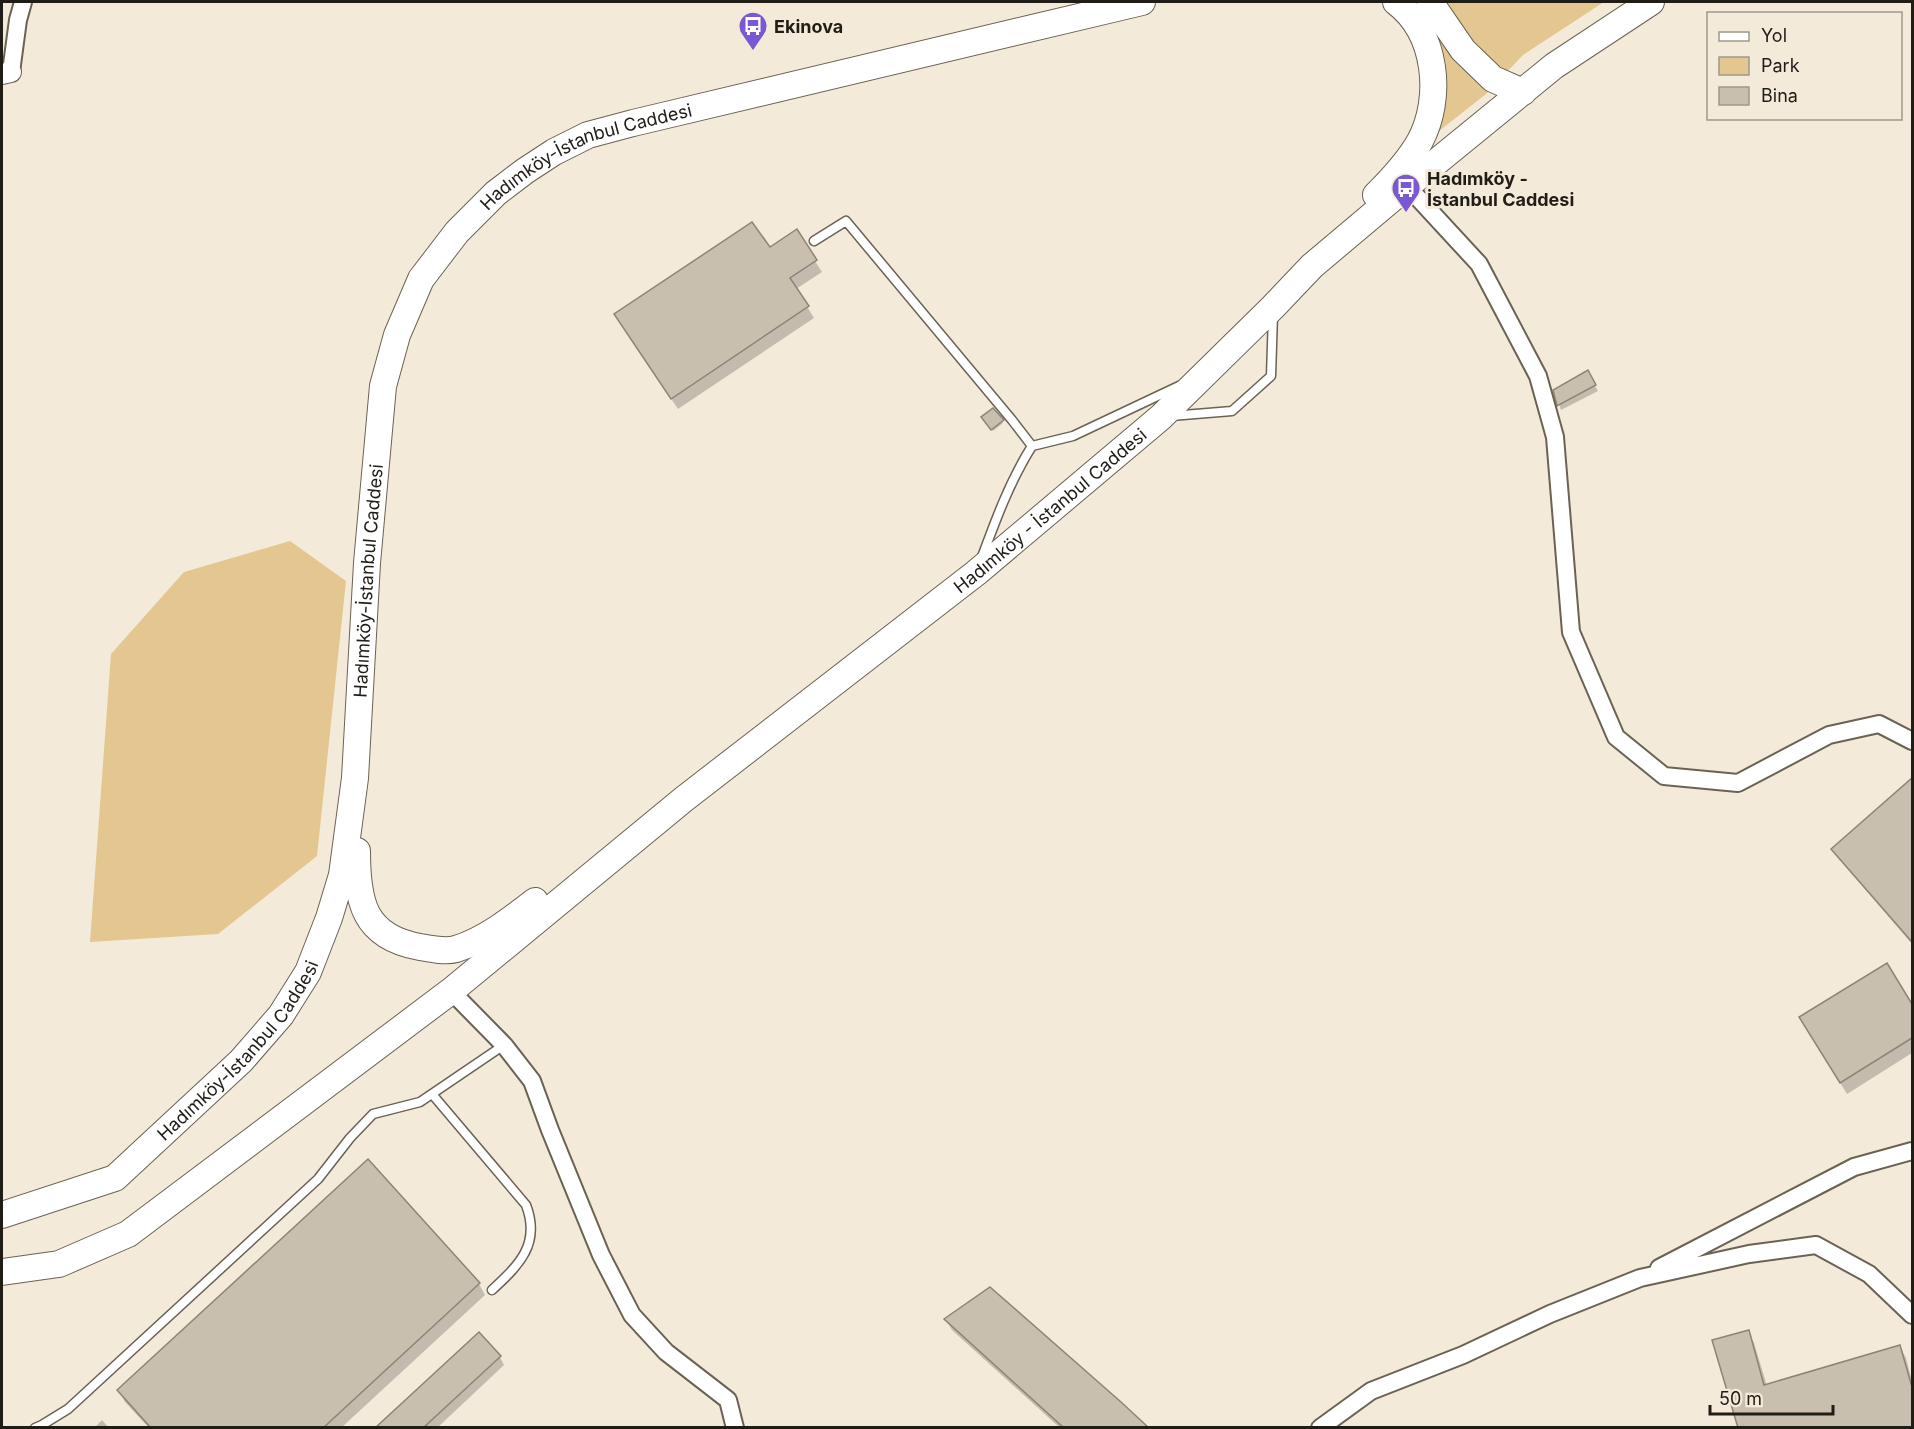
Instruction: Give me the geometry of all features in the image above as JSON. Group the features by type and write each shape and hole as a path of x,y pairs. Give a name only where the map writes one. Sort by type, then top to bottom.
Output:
{"main road":[{"name":"Hadımköy-İstanbul Caddesi","path":"2,1215 115,1179 241,1061 281,1015 308,972 329,918 342,875 355,778 367,563 383,386 397,335 422,279 457,232 496,193 525,171 554,152 588,135 850,70 1142,2"},
{"path":"1312,266 1409,158 1428,123 1433,89 1425,39 1415,21 1396,2"},
{"path":"1430,2 1463,50 1493,79 1523,92"},
{"name":"Hadımköy - İstanbul Caddesi","path":"684,799 976,573 1161,417 1312,266 1407,186 1554,66 1651,2"},
{"path":"355,778 357,882 365,910 376,927 392,940 433,949 454,950 492,931 516,916 573,871 684,799"},
{"path":"2,1272 59,1264 129,1234 452,991 684,799"}],"street":[{"path":"6,73 23,2"},
{"path":"1407,186 1479,264 1538,376 1555,437 1571,632 1616,737 1664,776 1738,783 1829,735 1879,724 1912,741"},
{"path":"452,991 504,1045 532,1081 601,1255 632,1315 666,1352 728,1400 735,1428"},
{"path":"1320,1428 1371,1391 1463,1355 1550,1314 1640,1278 1854,1167 1912,1151"},
{"path":"1640,1278 1749,1254 1816,1245 1869,1274 1912,1315"}],"lane":[{"path":"814,241 846,221 1032,446"},
{"path":"1161,417 1232,411 1271,376 1273,307"},
{"path":"976,573 1002,503 1018,468 1032,446 1073,436 1208,372"},
{"path":"35,1428 68,1409 318,1179 350,1138 373,1114 420,1102 504,1045"},
{"path":"432,1094 526,1205 531,1218 531,1236 524,1256 492,1290"}],"green space":[{"path":"1410,2 1604,2 1523,55 1486,94 1434,135"},
{"path":"290,541 346,581 317,856 218,934 90,942 111,654 184,572"}],"building":[{"path":"752,222 770,247 797,229 817,260 790,278 809,306 671,399 614,314"},
{"path":"1588,370 1596,385 1557,406 1553,390"},
{"path":"993,408 1004,420 991,430 981,417"},
{"path":"1912,778 1912,942 1831,849"},
{"path":"1887,963 1912,1004 1912,1038 1840,1083 1799,1017"},
{"path":"368,1159 480,1283 323,1428 151,1428 117,1390"},
{"path":"990,1287 1149,1428 1064,1428 944,1319"},
{"path":"1749,1330 1764,1385 1900,1345 1912,1387 1912,1428 1738,1428 1712,1340"},
{"path":"479,1332 501,1356 423,1428 375,1428"}],"place":[{"name":"Ekinova","path":"753,52"},
{"name":"Hadımköy - İstanbul Caddesi","path":"1406,214"}]}
